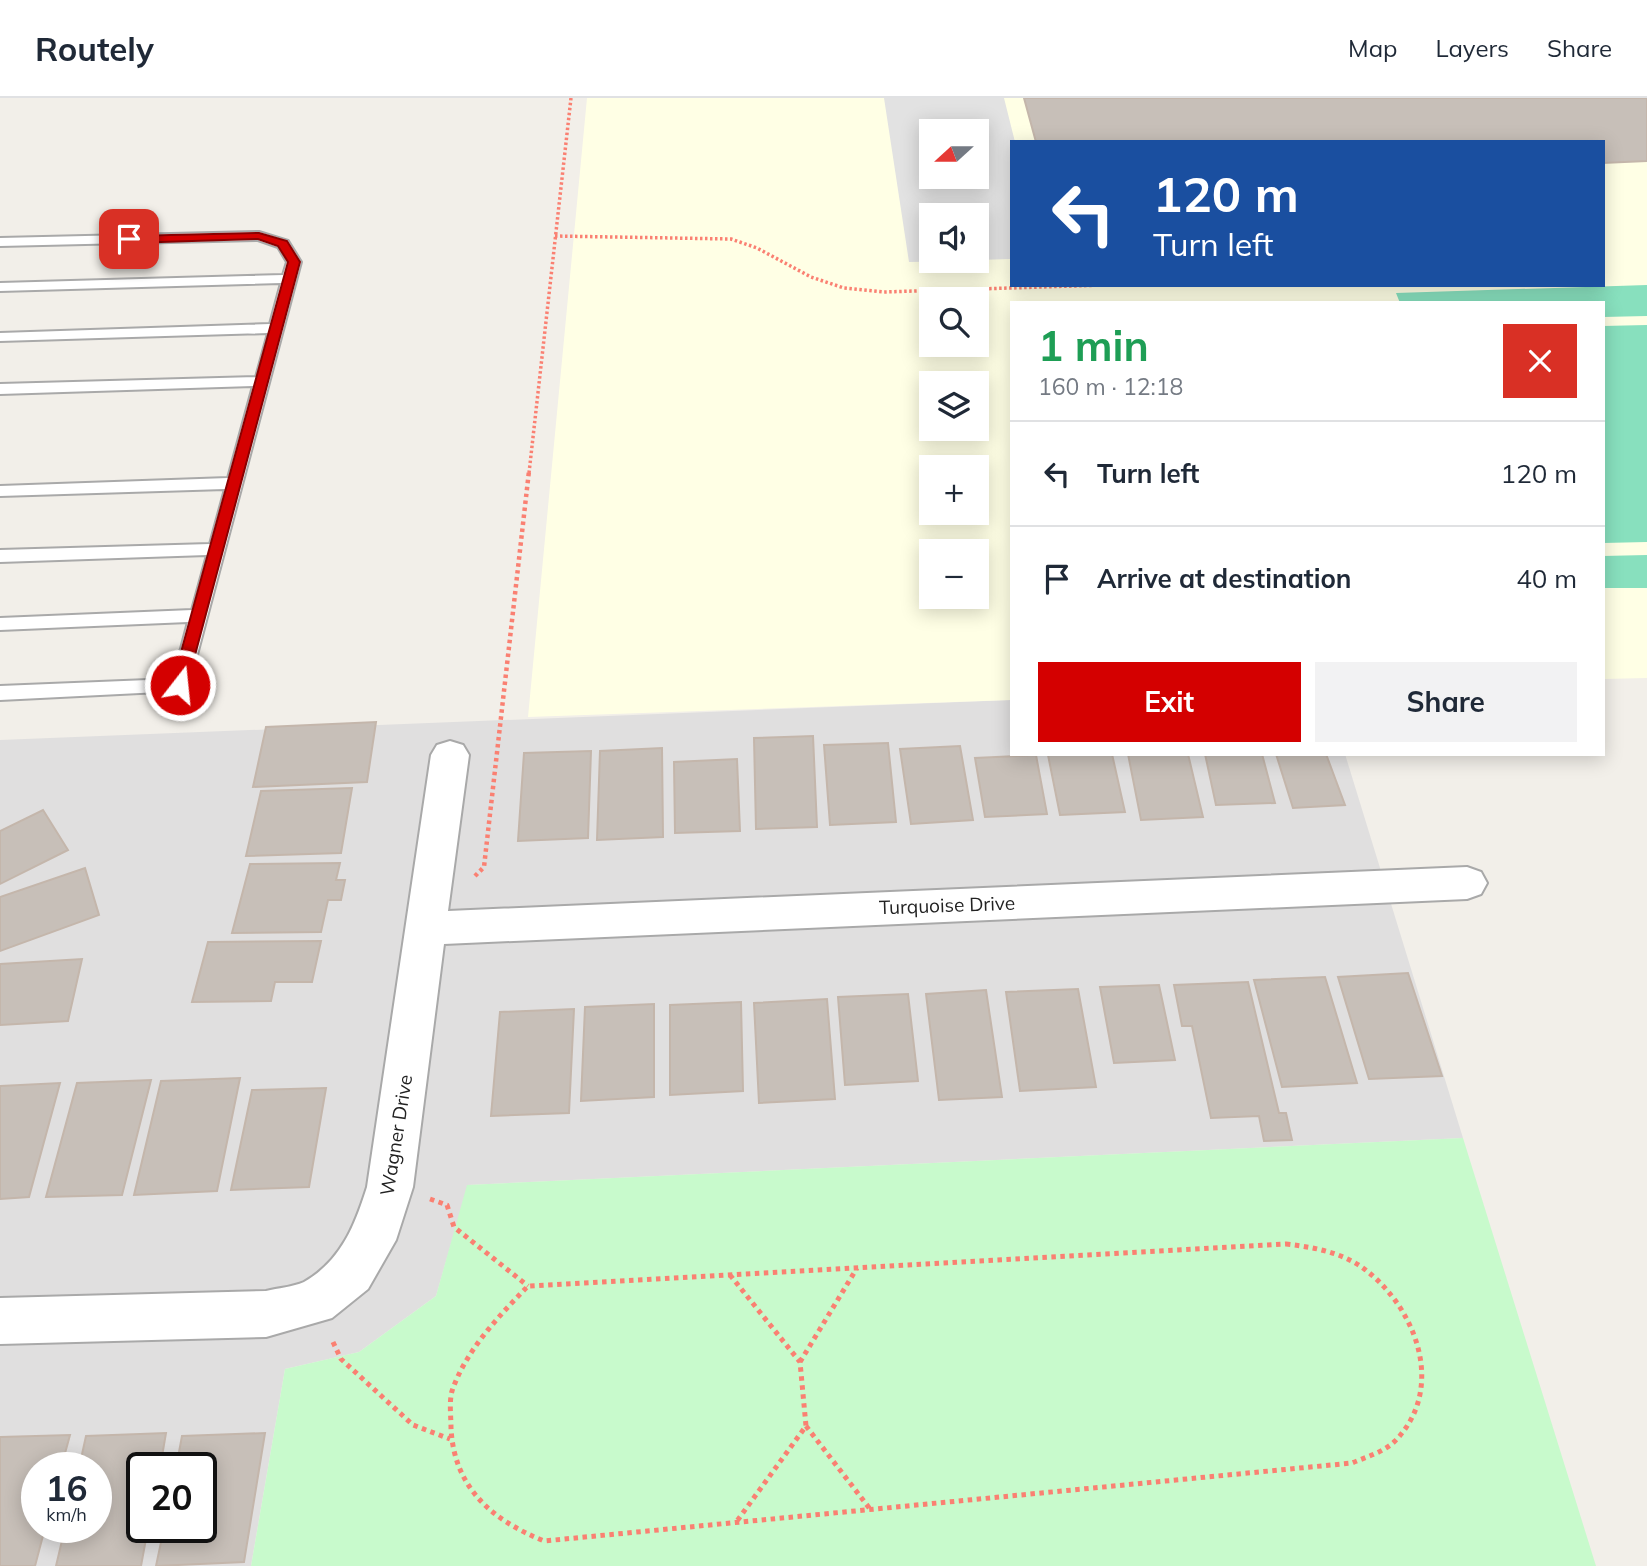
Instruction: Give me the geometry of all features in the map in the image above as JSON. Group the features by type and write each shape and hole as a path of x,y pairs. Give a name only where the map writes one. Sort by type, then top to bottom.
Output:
{"street":[{"name":"Wagner Drive","path":"0,1321 265,1314 315,1302 351,1273 373,1240 390,1187 450,755"},
{"name":"Turquoise Drive","path":"428,928 1468,883"}],"lane":[{"path":"0,242 259,236 283,244 294,262 180,685 0,693"},
{"path":"0,286 290,279"},
{"path":"0,337 276,328"},
{"path":"0,388 262,381"},
{"path":"0,491 235,483"},
{"path":"0,556 216,549"},
{"path":"0,624 199,616"}],"path":[{"path":"474,877 484,867 502,729 571,98"},
{"path":"555,236 731,239 757,248 811,277 833,284 884,292 1042,287"},
{"path":"390,1187 447,1205 454,1227 528,1286 1286,1244 1311,1247 1361,1267 1382,1284 1400,1305 1413,1329 1421,1354 1423,1379 1419,1402 1410,1423 1395,1441 1375,1454 1352,1463 544,1541 512,1530 486,1510 465,1485 450,1439 452,1392 458,1380 477,1344 528,1286"},
{"path":"800,1362 857,1268"},
{"path":"730,1275 800,1362 806,1426 870,1509"},
{"path":"315,1302 341,1359 413,1426 450,1439"},
{"path":"736,1522 806,1426"}],"shaded area":[{"path":"587,98 1647,98 1647,678 1605,679 1605,301 1010,301 1010,700 528,717"},
{"path":"884,98 1004,98 1014,140 1010,140 1010,259 989,260 989,203 919,203 919,262 909,262"},
{"path":"1010,700 1010,756 1346,756 1463,1138 468,1185 436,1296 359,1352 285,1369 251,1566 0,1566 0,740"}],"green space":[{"path":"1647,285 1647,316 1605,317 1605,301 1399,301 1396,293 1605,287"},
{"path":"1647,325 1647,542 1605,543 1605,326"},
{"path":"1647,555 1647,588 1605,588 1605,556"},
{"path":"1463,1138 1596,1566 251,1566 285,1369 359,1352 436,1296 467,1185"}],"building":[{"path":"1024,98 1647,98 1647,161 1605,163 1605,140 1035,140"},
{"path":"376,722 367,782 253,787 266,727"},
{"path":"813,736 817,827 756,829 754,738"},
{"path":"888,743 896,822 830,825 824,745"},
{"path":"960,746 973,820 911,824 900,749"},
{"path":"662,748 663,837 597,840 600,751"},
{"path":"591,751 588,838 518,841 524,753"},
{"path":"1036,756 1047,814 985,817 975,758"},
{"path":"1048,756 1112,756 1125,812 1060,815"},
{"path":"1128,756 1188,756 1203,817 1141,820"},
{"path":"1205,756 1263,756 1275,803 1216,805"},
{"path":"1277,756 1327,756 1345,805 1293,808"},
{"path":"737,759 740,831 675,833 674,762"},
{"path":"352,788 341,853 246,856 261,791"},
{"path":"43,810 68,850 0,884 0,831"},
{"path":"340,863 336,880 345,880 341,900 328,900 321,932 232,933 250,864"},
{"path":"85,868 99,915 0,951 0,897"},
{"path":"321,941 312,982 275,982 271,1001 192,1002 208,942"},
{"path":"82,959 68,1021 0,1025 0,964"},
{"path":"1408,973 1442,1076 1369,1079 1338,977"},
{"path":"1325,977 1357,1083 1282,1087 1254,980"},
{"path":"1248,982 1279,1113 1286,1113 1292,1140 1264,1141 1259,1116 1211,1118 1192,1026 1182,1026 1174,985"},
{"path":"1159,985 1175,1060 1114,1063 1100,987"},
{"path":"1078,989 1096,1087 1020,1091 1006,992"},
{"path":"986,990 1002,1097 939,1100 926,994"},
{"path":"908,994 918,1081 845,1085 838,997"},
{"path":"827,999 835,1099 759,1103 754,1003"},
{"path":"741,1002 743,1091 670,1095 670,1005"},
{"path":"654,1004 654,1097 581,1101 585,1007"},
{"path":"574,1009 569,1113 491,1116 500,1012"},
{"path":"240,1078 217,1191 134,1195 161,1081"},
{"path":"151,1080 122,1195 46,1197 77,1083"},
{"path":"60,1083 29,1197 0,1199 0,1086"},
{"path":"326,1088 309,1187 231,1190 252,1090"},
{"path":"166,1433 163,1452 126,1452 126,1543 145,1543 141,1566 56,1566 61,1543 112,1543 112,1452 82,1452 86,1436"},
{"path":"265,1433 244,1562 156,1566 161,1543 217,1543 217,1452 179,1452 182,1436"},
{"path":"70,1435 65,1452 21,1452 21,1543 41,1543 35,1566 0,1566 0,1437"}],"route":[{"path":"129,239 259,236 283,244 294,262 180,685"}]}
